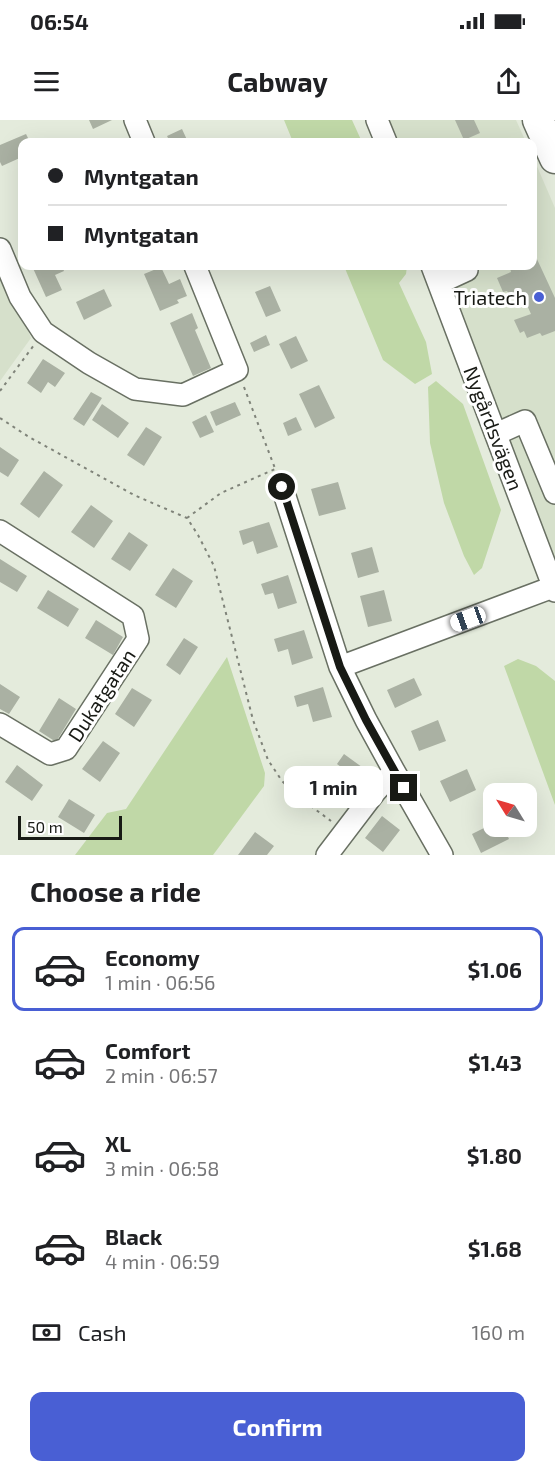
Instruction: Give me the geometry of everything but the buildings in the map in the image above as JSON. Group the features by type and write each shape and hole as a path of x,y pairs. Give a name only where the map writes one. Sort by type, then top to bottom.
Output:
{"highway":[{"path":"538,120 555,159"},
{"path":"553,120 555,125"}],"street":[{"path":"135,120 142,138"},
{"path":"377,120 384,138"},
{"path":"0,249 20,297 43,332 89,363 135,389 183,395 237,370 197,270"},
{"path":"436,274 467,270"},
{"name":"Nygårdsvägen","path":"436,274 552,578"},
{"path":"496,434 525,421 555,493"},
{"path":"279,478 340,667 366,720 442,855"},
{"name":"Dukatgatan","path":"0,531 133,616 138,639 66,749 50,754 0,724"},
{"path":"340,667 552,578"},
{"path":"327,855 394,771"}],"path":[{"path":"0,391 43,332"},
{"path":"187,518 221,493 279,478 237,370"},
{"path":"0,418 134,495 187,518 214,566 253,720 268,760 282,781 300,798 345,832"}],"shaded area":[{"path":"387,120 516,120 524,138 394,138"},
{"path":"537,166 555,208 555,559 445,270 537,270"},
{"path":"0,262 31,338 0,381"}],"green space":[{"path":"284,120 352,120 360,138 291,138"},
{"path":"346,270 406,270 399,283 426,342 432,374 415,384 383,360"},
{"path":"436,381 463,404 501,510 482,568 474,575 464,556 444,503 430,443 428,387"},
{"path":"227,657 265,773 264,786 213,855 75,855 107,813 126,809"},
{"path":"518,659 536,666 555,681 555,805 504,666"}],"place":[{"name":"Triatech","path":"539,297"}],"route":[{"path":"282,487 340,667 404,788"}]}
